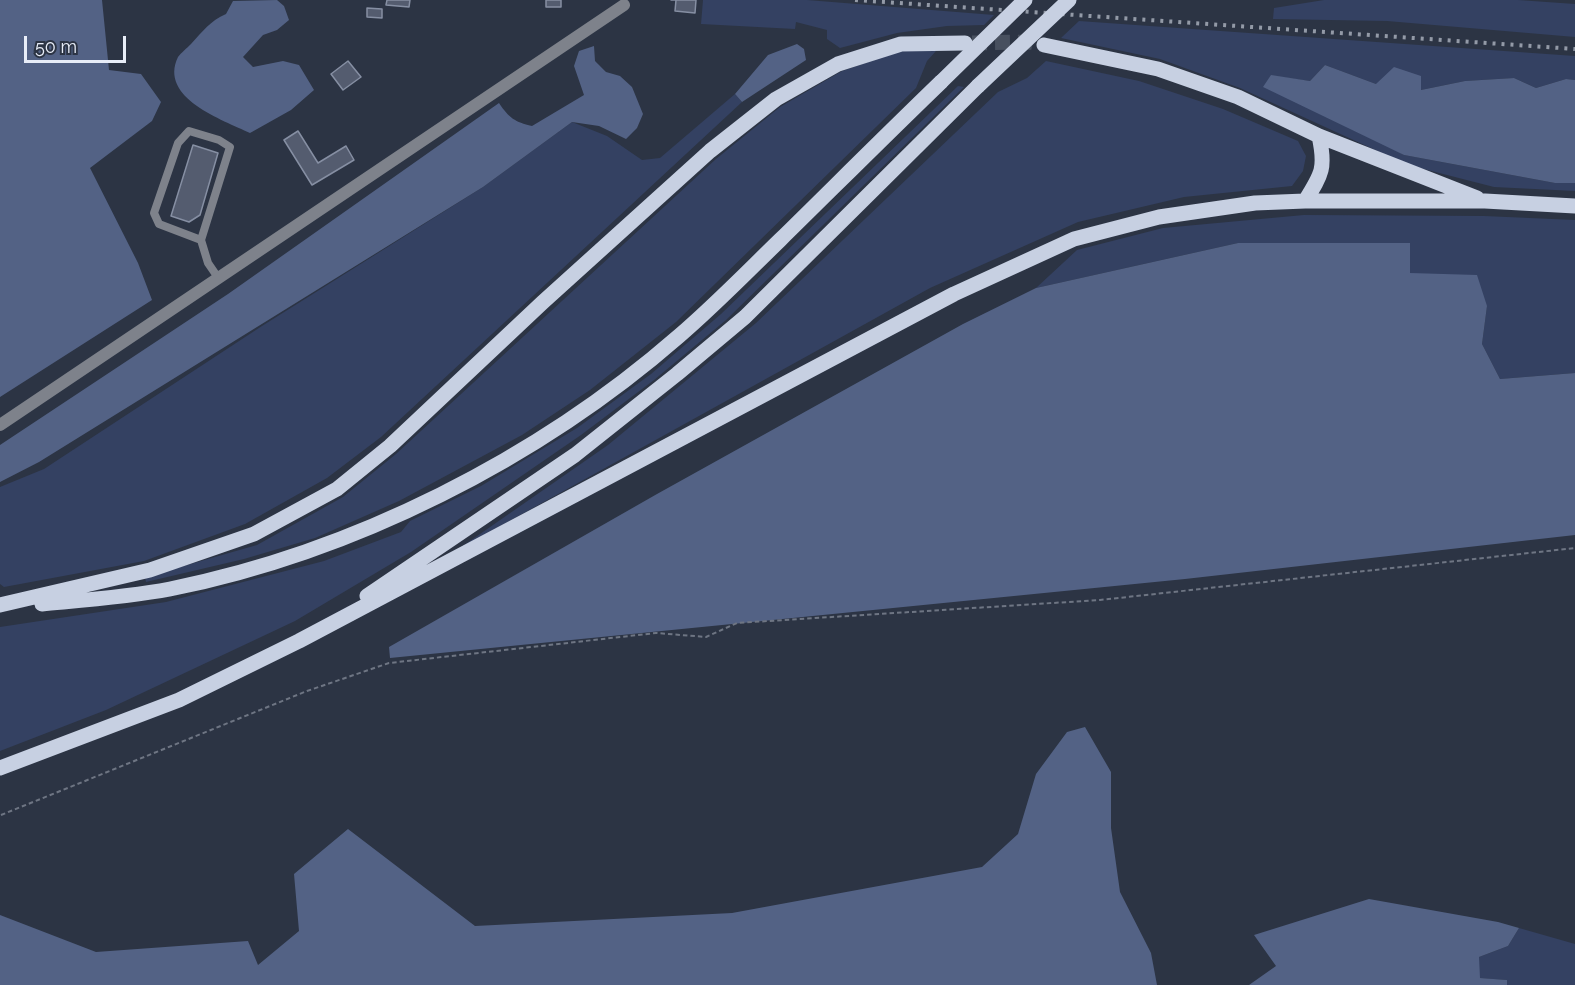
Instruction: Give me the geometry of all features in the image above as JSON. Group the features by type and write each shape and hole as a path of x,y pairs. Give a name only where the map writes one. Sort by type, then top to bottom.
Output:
{"main road":[{"path":"0,607 114,597 170,589 242,571 319,546 392,518 459,485 542,438 607,394 680,336 1025,0"},
{"path":"299,641 575,455 677,374 745,317 978,86 1069,0"},
{"path":"0,607 150,570 254,534 337,489 390,446 543,302 710,151 776,99 838,64 901,44 966,43"},
{"path":"1044,45 1158,69 1238,97 1319,136 1485,201"},
{"path":"1305,201 1320,178 1324,158 1319,136"},
{"path":"0,768 179,700 299,641 954,294 1074,239 1158,217 1255,203 1485,201 1575,206"}],"street":[{"path":"0,425 624,4"}],"lane":[{"path":"201,240 159,224 154,213 177,143 189,131 219,140 230,147 201,240 208,263 219,279"}],"path":[{"path":"1,815 307,691 389,663 656,633 706,637 737,623 1100,600 1575,548"}],"shaded area":[{"path":"0,0 102,0 109,70 141,74 161,102 152,121 90,168 138,263 152,300 0,397"},
{"path":"277,0 284,6 289,20 277,30 263,35 243,57 253,67 283,61 299,65 314,90 291,110 250,133 196,106 177,84 174,72 179,55 211,23 226,14 233,1"},
{"path":"703,0 807,0 994,15 984,25 947,26 897,33 840,48 827,39 827,30 796,22 795,29 701,24"},
{"path":"1324,0 1518,0 1575,4 1575,37 1387,21 1273,19 1274,8"},
{"path":"1079,21 1575,56 1575,80 1566,79 1536,88 1514,78 1465,81 1421,90 1376,84 1325,65 1310,81 1271,76 1404,155 1555,183 1575,183 1575,191 1494,187 1408,165 1240,88 1160,59 1061,38"},
{"path":"797,44 804,49 806,60 742,102 735,94 768,55"},
{"path":"594,46 595,61 606,72 620,76 632,87 643,114 637,128 626,139 599,126 572,122 483,187 39,462 0,482 0,445 228,294 499,103 513,119 532,126 584,95 574,66 579,51"},
{"path":"900,51 936,51 927,61 916,88 676,322 590,390 522,435 399,501 315,538 244,559 146,582 145,577 257,545 343,497 396,454 716,159 780,107 842,71"},
{"path":"1046,61 1139,81 1223,109 1298,141 1306,156 1303,171 1292,186 1184,197 1078,222 930,288 457,550 608,445 756,323 998,92 1027,78"},
{"path":"1325,65 1376,84 1394,67 1421,76 1421,90 1465,81 1514,78 1536,88 1566,79 1575,80 1575,183 1555,183 1404,155 1263,87 1271,75 1310,81"},
{"path":"958,86 964,87 726,320 654,380 581,435 411,552 295,621 106,710 0,751 0,627 166,602 324,561 401,532 410,521 481,486 577,428 651,374 721,314"},
{"path":"735,94 742,102 381,437 327,478 245,524 144,561 4,587 0,584 0,487 44,469 262,326 483,187 572,122 607,136 642,160 660,158"},
{"path":"1304,215 1484,216 1575,220 1575,373 1500,379 1482,344 1487,306 1410,273 1409,243 1238,243 1036,288 1077,250 1163,228"},
{"path":"1238,243 1410,243 1410,273 1477,275 1487,306 1482,344 1500,379 1575,373 1575,535 1185,579 390,658 389,647 657,494 963,324 1036,288"},
{"path":"1085,727 1111,772 1111,828 1120,892 1151,953 1157,985 0,985 0,915 96,952 248,941 258,965 299,931 294,874 348,829 475,926 732,913 982,867 1018,834 1036,774 1067,732"},
{"path":"1369,899 1498,922 1519,928 1508,946 1479,957 1480,978 1507,980 1507,985 1249,985 1276,966 1254,935"},
{"path":"1519,928 1575,944 1575,985 1507,985 1507,980 1479,978 1479,957 1508,946"}],"building":[{"path":"387,0 410,0 409,7 386,5"},
{"path":"546,0 561,0 561,7 546,7"},
{"path":"676,0 696,0 695,13 675,11"},
{"path":"367,8 382,9 382,18 367,17"},
{"path":"348,61 361,77 343,90 331,74"},
{"path":"298,131 318,163 346,146 354,160 312,185 284,140"},
{"path":"193,145 218,153 200,215 189,222 171,216"}],"tunnel":[{"path":"972,43 1031,42 1044,45"}],"railway":[{"path":"855,0 1575,49"}]}
